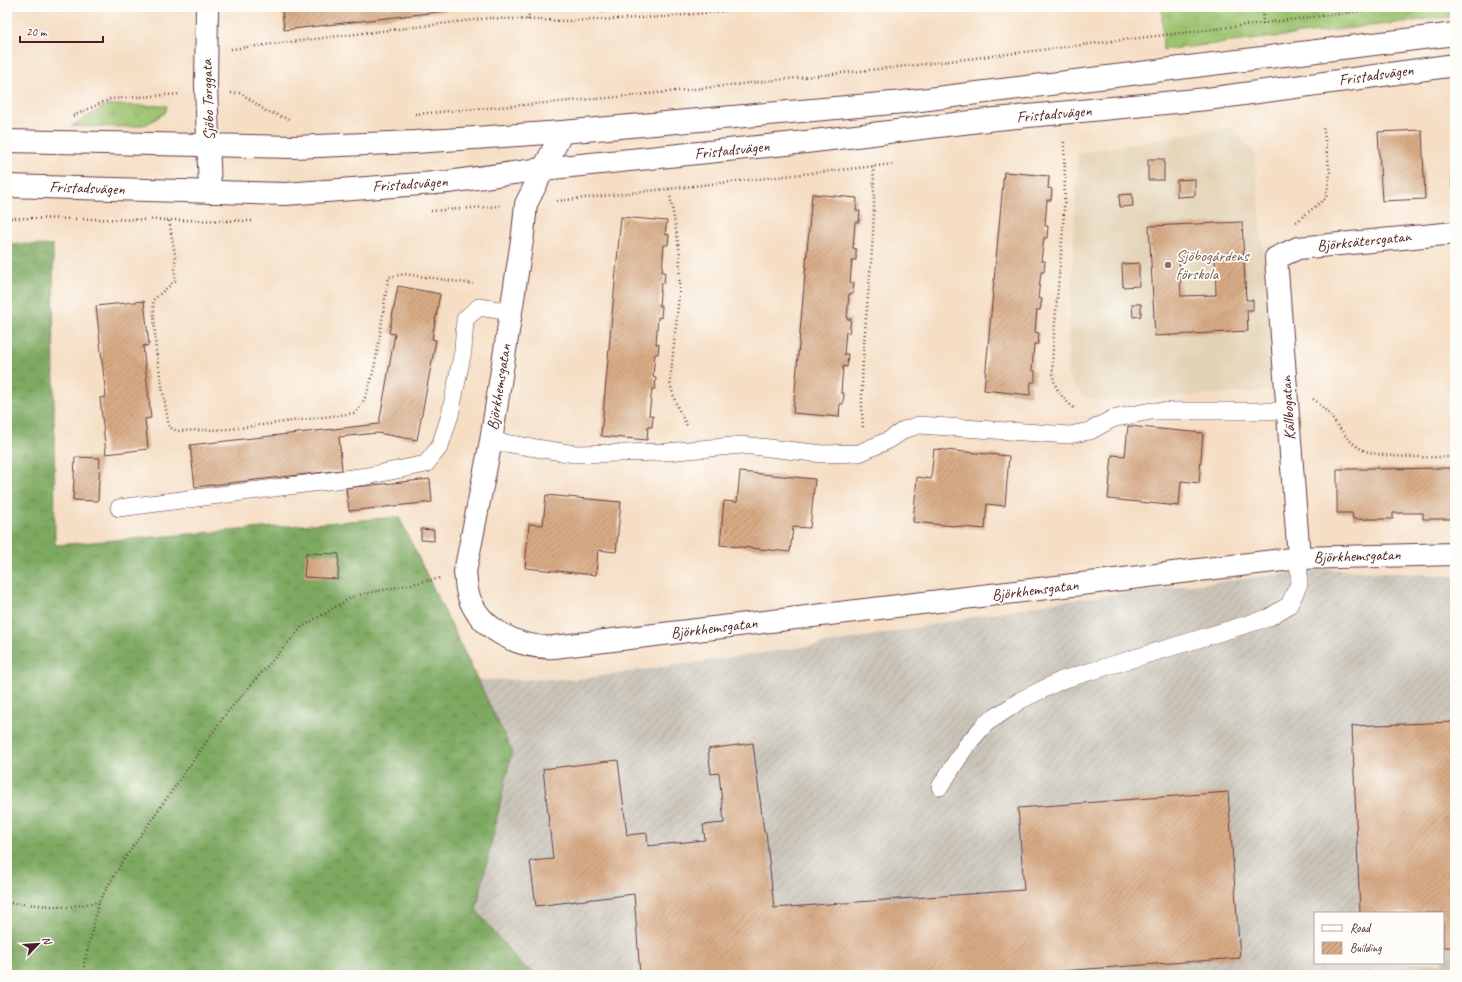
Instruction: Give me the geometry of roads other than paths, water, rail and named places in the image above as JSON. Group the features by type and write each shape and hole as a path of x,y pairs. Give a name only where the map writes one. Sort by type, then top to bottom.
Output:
{"street":[{"name":"Sjöbo Torggata","path":"207,7 210,192"},
{"name":"Fristadsvägen","path":"7,140 293,147 415,142 562,132 904,102 1455,34"},
{"name":"Fristadsvägen","path":"7,186 285,194 448,182 542,169 806,142 996,119 1207,99 1455,65"},
{"name":"Björkhemsgatan","path":"562,132 542,169 526,204 523,234 491,441 465,572 468,594 482,620 499,633 540,648 1299,558 1455,554"},
{"name":"Björksätersgatan","path":"1276,258 1298,248 1455,233"},
{"name":"Källbogatan","path":"1276,258 1299,558"}],"lane":[{"path":"119,508 367,476 426,464 440,446 450,415 462,351 465,319 479,307 511,312"},
{"path":"491,441 575,454 667,452 742,445 823,454 859,453 889,440 904,430 919,425 1069,435 1090,431 1112,418 1151,411 1288,411"},
{"path":"940,787 966,746 985,724 1021,700 1062,680 1268,618 1289,605 1299,584 1299,558"}],"place":[{"name":"Sjöbogårdens förskola","path":"1168,265"}]}
